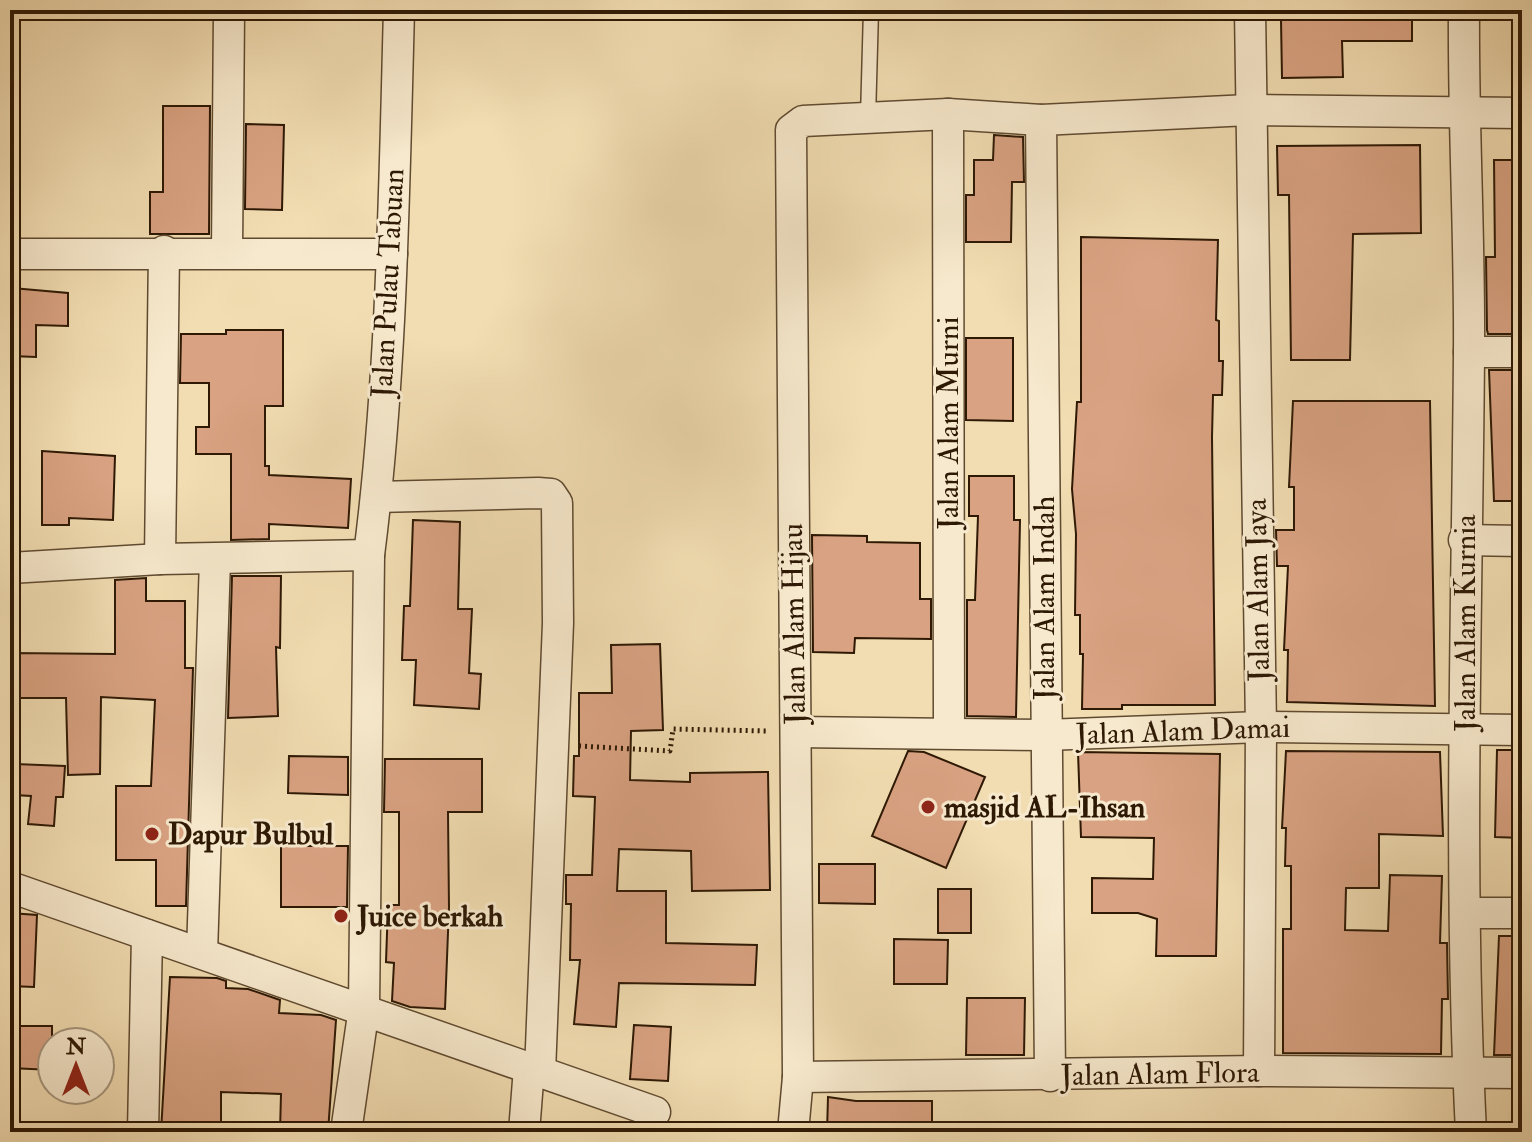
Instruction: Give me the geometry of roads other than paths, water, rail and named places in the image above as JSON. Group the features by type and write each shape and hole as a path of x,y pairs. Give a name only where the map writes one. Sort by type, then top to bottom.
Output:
{"street":[{"path":"227,251 229,10"},
{"name":"Jalan Pulau Tabuan","path":"346,1132 364,1008 369,555 376,497 392,254 399,10"},
{"name":"Jalan Alam Jaya","path":"1250,10 1249,110 1261,727 1259,1071"},
{"name":"Jalan Alam Kurnia","path":"1464,10 1463,115 1469,352 1464,540 1465,913 1471,1132"},
{"path":"868,118 948,114 1041,120 1249,110 1463,115 1522,113"},
{"name":"Jalan Alam Murni","path":"948,114 949,732"},
{"name":"Jalan Alam Hijau","path":"793,1132 798,1077 789,151 791,130 803,121 868,118"},
{"name":"Jalan Alam Indah","path":"1041,120 1050,1076"},
{"path":"160,559 164,251"},
{"path":"10,254 227,251 392,254"},
{"path":"1469,352 1522,352"},
{"path":"376,497 551,494 557,503 554,744 534,1070 524,1132"},
{"path":"1464,540 1522,541"},
{"path":"10,568 160,559 369,555"},
{"path":"202,953 215,560"},
{"name":"Jalan Alam Damai","path":"796,732 1045,735 1261,727 1522,730"},
{"path":"10,887 655,1112"},
{"path":"1465,913 1522,913"},
{"path":"143,1132 147,935"},
{"name":"Jalan Alam Flora","path":"798,1077 1259,1071 1522,1073"}],"lane":[{"path":"868,118 871,10"}],"place":[{"name":"masjid AL-Ihsan","path":"928,807"},
{"name":"Dapur Bulbul","path":"152,834"},
{"name":"Juice berkah","path":"341,916"}]}
